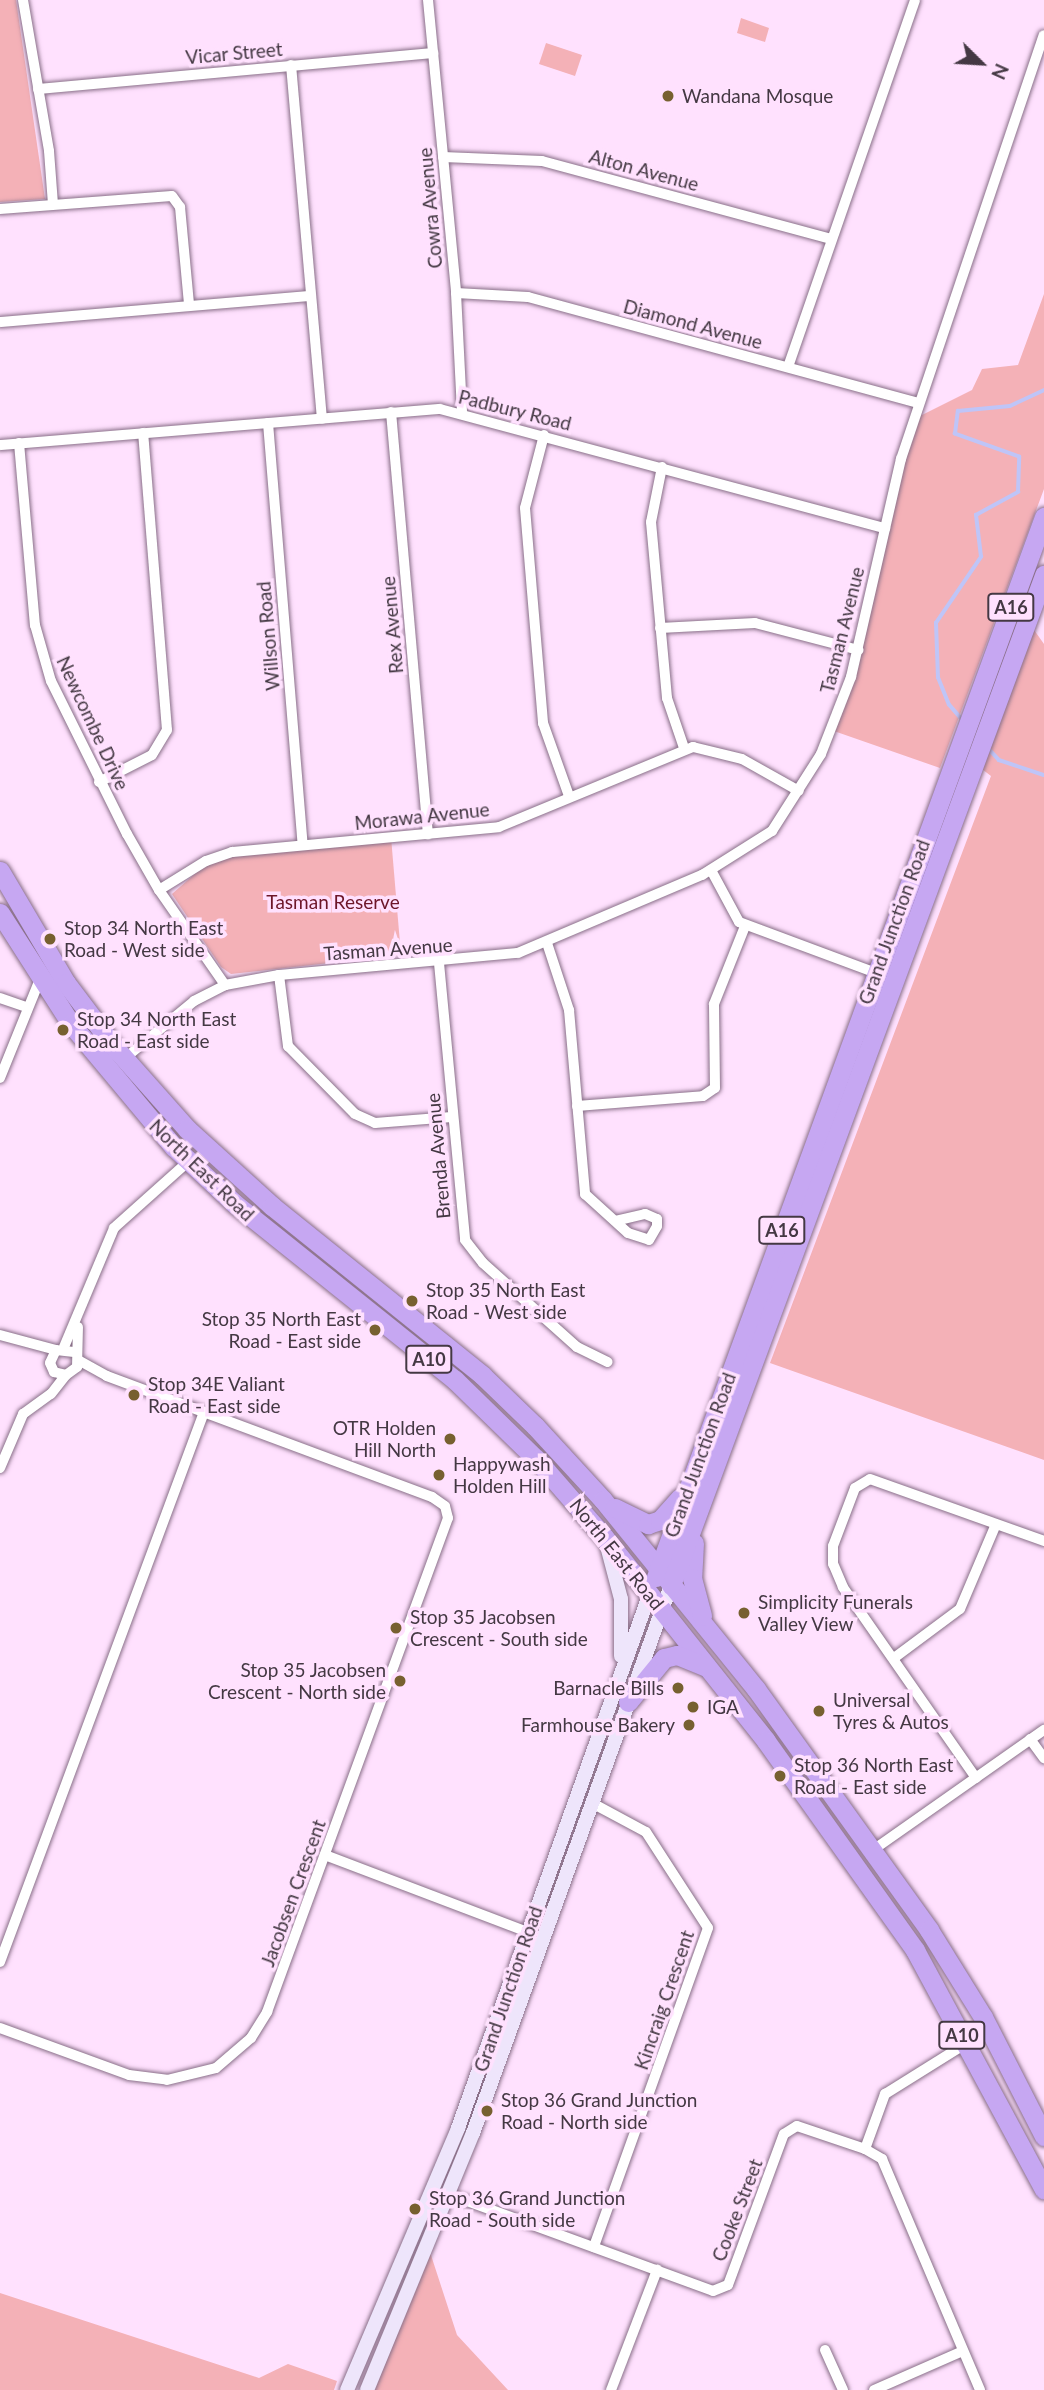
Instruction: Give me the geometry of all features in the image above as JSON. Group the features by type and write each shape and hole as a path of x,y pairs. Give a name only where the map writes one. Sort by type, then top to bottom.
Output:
{"highway":[{"name":"Grand Junction Road","path":"650,1593 696,1492 754,1336 895,980 979,752 986,701 1044,517"},
{"name":"Grand Junction Road","path":"754,1336 876,973 960,742 986,701 1044,575"},
{"name":"North East Road","path":"0,871 66,983 124,1059 187,1129 226,1167 482,1375 536,1426 603,1500 757,1689 873,1850 982,2017 1044,2137"},
{"name":"North East Road","path":"0,914 40,979 101,1063 189,1161 262,1227 455,1380 544,1466 650,1593 841,1845 915,1950 1044,2190"},
{"path":"36,936 42,958 40,979 66,983"},
{"path":"876,973 895,980"},
{"path":"187,1129 189,1161 226,1167"},
{"name":"Grand Junction Road","path":"671,1585 696,1492"},
{"path":"603,1500 648,1524 667,1514 696,1492"},
{"path":"696,1492 691,1570 708,1632"},
{"path":"628,1702 664,1658 681,1656 710,1669"},
{"path":"841,1845 873,1850 870,1886"}],"main road":[{"path":"604,1537 621,1598 619,1675"},
{"name":"Grand Junction Road","path":"367,2390 448,2194 544,1938 671,1585"},
{"name":"Grand Junction Road","path":"347,2390 432,2187 528,1932 650,1593"},
{"path":"575,1797 592,1803"},
{"path":"528,1932 544,1938"},
{"path":"432,2187 448,2194"},
{"path":"359,2360 388,2338"}],"street":[{"path":"23,0 53,204"},
{"name":"Cowra Avenue","path":"429,0 456,293 462,413"},
{"path":"789,368 915,0"},
{"name":"Tasman Avenue","path":"124,1059 194,1001 226,985 279,975 500,958 547,943 711,870 772,831 821,754 859,650 885,528 919,403 1044,35"},
{"name":"Vicar Street","path":"38,89 433,53"},
{"path":"291,65 322,419"},
{"name":"Alton Avenue","path":"443,157 542,161 832,239"},
{"path":"0,209 172,196 180,207 189,304"},
{"name":"Diamond Avenue","path":"456,293 528,298 919,403"},
{"path":"0,322 189,304 310,296"},
{"name":"Padbury Road","path":"0,445 391,412 462,413 885,528"},
{"name":"Rex Avenue","path":"391,412 428,834"},
{"name":"Willson Road","path":"268,423 303,845"},
{"path":"99,782 152,755 167,730 143,433"},
{"path":"544,435 524,508 543,723 569,796"},
{"name":"Newcombe Drive","path":"19,443 38,641 51,681 99,782 159,890 226,985"},
{"path":"662,467 651,522 669,711 684,748"},
{"path":"660,628 755,623 859,650"},
{"name":"Morawa Avenue","path":"159,890 217,857 303,845 499,827 684,748 703,747 742,759 799,791"},
{"path":"711,870 733,916 745,926 876,973"},
{"path":"577,1106 703,1096 715,1088 714,1004 745,926"},
{"path":"547,943 567,996 585,1194 596,1208 618,1220"},
{"name":"Brenda Avenue","path":"439,963 461,1230 471,1250 577,1347 608,1363"},
{"path":"279,975 288,1046 355,1114 375,1123 452,1117"},
{"path":"0,1078 26,1007 40,979"},
{"path":"0,998 26,1007"},
{"path":"0,1468 16,1424 44,1398 65,1361 114,1227 189,1161"},
{"path":"0,1335 204,1412 0,1962"},
{"name":"Jacobsen Crescent","path":"0,2028 148,2080 178,2080 216,2068 245,2045 267,2012 445,1533 449,1518 440,1502 204,1412"},
{"path":"976,1778 843,1587 833,1564 833,1546 857,1485 863,1480 877,1480 1044,1541"},
{"path":"894,1658 960,1609 996,1524"},
{"path":"873,1850 1044,1730"},
{"path":"1030,1739 1044,1758"},
{"name":"Kincraig Crescent","path":"592,1803 646,1832 708,1927 594,2248"},
{"path":"325,1855 528,1932"},
{"path":"967,2043 885,2094 865,2149 882,2159 980,2390"},
{"name":"Cooke Street","path":"448,2194 713,2291 728,2285 785,2134 797,2126 865,2149"},
{"path":"611,2390 657,2270"},
{"path":"825,2350 843,2390"},
{"path":"874,2390 963,2351"}],"green space":[{"path":"0,0 16,0 45,199 0,202"},
{"path":"741,18 769,28 765,42 737,33"},
{"path":"546,43 582,55 575,76 539,64"},
{"path":"1044,294 1044,489 940,768 831,730 859,650 914,419 972,390 982,369 1018,365"},
{"path":"1027,620 1044,644 1044,1460 770,1363 991,776 974,763"},
{"name":"Tasman Reserve","path":"391,837 401,955 231,974 221,967 172,894 197,872 232,852"},
{"path":"429,2249 457,2335 508,2390 375,2390"},
{"path":"0,2293 259,2378 288,2364 337,2381 334,2390 0,2390"}],"waterway":[{"path":"963,721 949,705 938,678 936,623 981,557 976,515 1018,492 1019,457 955,434 958,411 1010,406 1044,390"},
{"path":"988,748 999,760 1044,775"}],"place":[{"name":"Wandana Mosque","path":"668,96"},
{"name":"Stop 34 North East Road - West side","path":"50,939"},
{"name":"Stop 34 North East Road - East side","path":"63,1030"},
{"name":"Stop 35 North East Road - West side","path":"412,1301"},
{"name":"Stop 35 North East Road - East side","path":"375,1330"},
{"name":"Stop 34E Valiant Road - East side","path":"134,1395"},
{"name":"OTR Holden Hill North","path":"450,1439"},
{"name":"Happywash Holden Hill","path":"439,1475"},
{"name":"Simplicity Funerals Valley View","path":"744,1613"},
{"name":"Stop 35 Jacobsen Crescent - South side","path":"396,1628"},
{"name":"Stop 35 Jacobsen Crescent - North side","path":"400,1681"},
{"name":"Barnacle Bills","path":"678,1688"},
{"name":"IGA","path":"693,1707"},
{"name":"Universal Tyres & Autos","path":"819,1711"},
{"name":"Farmhouse Bakery","path":"689,1725"},
{"name":"Stop 36 North East Road - East side","path":"780,1776"},
{"name":"Stop 36 Grand Junction Road - North side","path":"487,2111"},
{"name":"Stop 36 Grand Junction Road - South side","path":"415,2209"}]}
